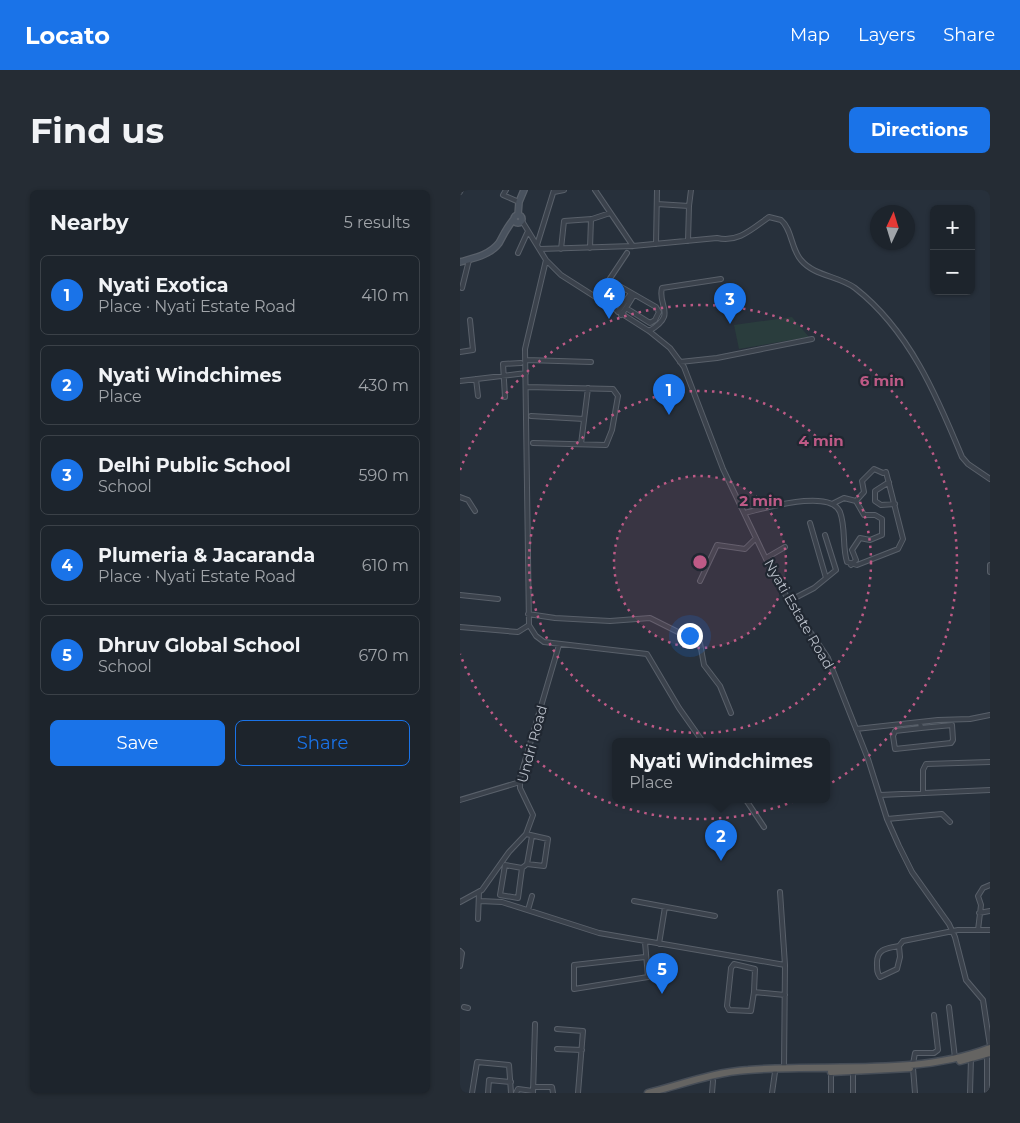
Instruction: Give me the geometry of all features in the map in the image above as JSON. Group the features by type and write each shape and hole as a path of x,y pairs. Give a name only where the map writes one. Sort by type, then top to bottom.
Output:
{"highway":[{"path":"648,1093 729,1072 784,1068 913,1066 989,1050"},
{"path":"664,1093 740,1074 853,1072 971,1058 989,1050"}],"main road":[{"path":"460,262 483,255 494,248 506,227 516,217 524,190"},
{"path":"516,217 522,216 522,221"}],"street":[{"path":"506,190 503,195 519,202"},
{"path":"564,190 554,191 539,247 561,249 590,248 717,238 727,240 738,238 769,217 783,221 801,261 814,270 847,283 856,289 889,322 920,364 962,457 968,464 990,479"},
{"path":"595,190 633,246"},
{"path":"656,244 657,190"},
{"path":"688,241 691,190"},
{"path":"657,204 689,206"},
{"path":"561,249 563,223 591,219 610,213"},
{"path":"590,248 591,219"},
{"name":"Nyati Estate Road","path":"522,221 546,260 561,275 649,331 670,348 680,362 723,469 756,538 788,601 828,658 856,729 887,820 912,872 946,919 953,932 966,980 982,1000 989,1050 987,1093"},
{"path":"518,253 528,231"},
{"path":"604,289 627,253"},
{"path":"462,288 469,260"},
{"path":"546,260 527,336 526,466 529,625 536,636 544,642 647,654 679,708 701,738"},
{"path":"649,331 660,324 663,318 665,305 661,292 662,288 721,279"},
{"path":"609,280 659,310 655,320 648,322 626,308"},
{"path":"619,313 633,294"},
{"path":"619,313 626,308 633,294"},
{"path":"460,352 473,350 470,320"},
{"path":"680,362 717,358 812,340"},
{"path":"526,360 591,362"},
{"path":"505,397 503,364 521,363"},
{"path":"460,381 526,373"},
{"path":"476,380 478,396"},
{"path":"527,387 613,389 618,396 612,430 606,445 532,444"},
{"path":"581,444 588,388"},
{"path":"531,416 584,419"},
{"path":"851,565 857,565 898,549 903,539 886,472 872,470 862,481 865,489 863,496 857,498 856,501"},
{"path":"889,482 875,491 875,501 881,505 895,504"},
{"path":"460,497 468,500 475,511"},
{"path":"832,504 844,498 856,501 864,515 875,515 882,519 882,535 870,540 860,538 852,550 856,560 851,565"},
{"path":"744,513 812,500 832,504 839,510 845,555 851,565"},
{"path":"810,523 826,578"},
{"path":"788,601 814,588 836,570 825,535"},
{"path":"700,581 717,546 745,549 756,538"},
{"path":"766,558 786,547"},
{"path":"990,565 990,572"},
{"path":"460,595 498,599"},
{"path":"528,614 555,618 610,621 650,618 692,638 700,643 704,665 720,686 731,713"},
{"path":"460,627 518,632 529,625"},
{"name":"Undri Road","path":"526,834 532,815 520,788 520,782 559,645"},
{"path":"856,729 970,719 990,715"},
{"path":"920,722 921,728"},
{"path":"952,726 953,740 950,743 895,749 894,731 921,728 952,726"},
{"path":"922,792 923,770 926,764 990,762"},
{"path":"460,800 520,782"},
{"path":"880,795 990,790"},
{"path":"748,803 764,827"},
{"path":"887,820 942,814 950,822"},
{"path":"460,902 478,892 490,880 509,852 526,834 548,839 544,866 527,864"},
{"path":"522,868 505,865 500,895 518,898 522,868 527,864 532,836"},
{"path":"490,880 502,882"},
{"path":"978,930 981,905 978,896 983,888 990,885"},
{"path":"478,892 480,901 478,919"},
{"path":"780,892 785,965 784,1068"},
{"path":"528,910 532,896"},
{"path":"480,901 502,902 587,930 645,942 785,965"},
{"path":"634,901 715,916"},
{"path":"659,944 665,907"},
{"path":"979,913 990,911"},
{"path":"900,946 897,969 880,977 877,973 876,960 879,952 883,949 900,946 906,940 953,932 990,930"},
{"path":"645,942 648,977 574,988 574,965 645,957"},
{"path":"460,951 462,953 460,966"},
{"path":"734,964 755,969 754,992 751,1011 731,1011 728,1008 731,968 734,964"},
{"path":"754,992 785,995"},
{"path":"949,1007 955,1058"},
{"path":"915,1093 913,1066 915,1053 934,1053 938,1050 934,1015"},
{"path":"533,1091 535,1024"},
{"path":"557,1029 583,1031 578,1093"},
{"path":"557,1049 582,1050"},
{"path":"970,1093 971,1058"},
{"path":"472,1093 477,1062 509,1065 512,1093"},
{"path":"772,1093 775,1072"},
{"path":"831,1072 831,1093"},
{"path":"853,1072 853,1093"},
{"path":"488,1093 489,1080 510,1082"},
{"path":"712,1093 713,1081"},
{"path":"516,1093 518,1089 533,1091 552,1087 553,1093"}],"shaded area":[{"path":"792,317 809,337 739,349 734,325"}],"place":[{"name":"Plumeria & Jacaranda","path":"609,319"},
{"name":"Delhi Public School","path":"730,324"},
{"name":"Nyati Exotica","path":"669,415"},
{"name":"Nyati Windchimes","path":"721,861"},
{"name":"Dhruv Global School","path":"662,994"}]}
